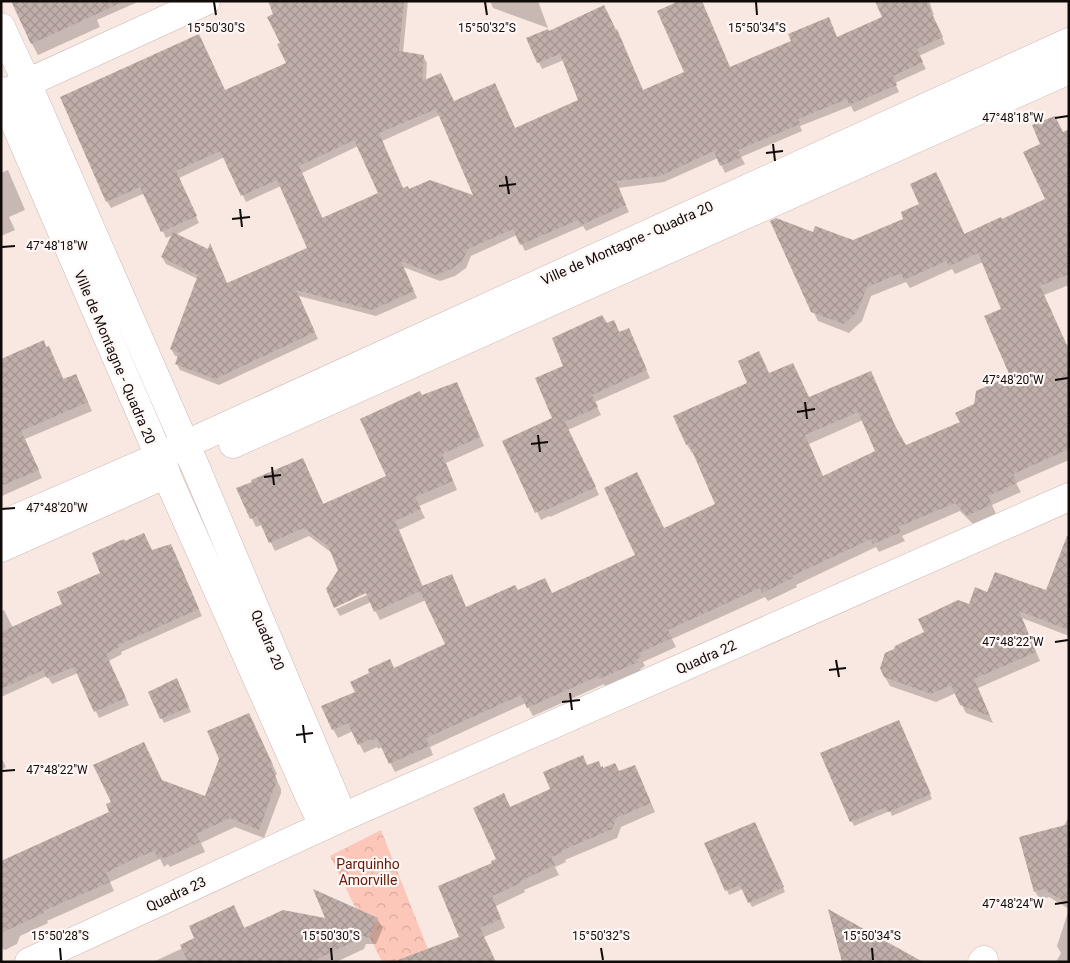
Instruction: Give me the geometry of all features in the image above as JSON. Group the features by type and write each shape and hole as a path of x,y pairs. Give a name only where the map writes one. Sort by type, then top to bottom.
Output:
{"street":[{"path":"2,93 206,1"},
{"name":"Ville de Montagne - Quadra 20","path":"1,27 189,453"},
{"name":"Ville de Montagne - Quadra 20","path":"189,453 1069,42"},
{"name":"Ville de Montagne - Quadra 20","path":"2,93 162,465 1069,70"},
{"name":"Quadra 20","path":"189,453 331,791 334,822"},
{"path":"1,525 162,465"},
{"path":"1,548 162,465"},
{"name":"Quadra 20","path":"162,465 311,800 334,822"},
{"name":"Quadra 22","path":"334,822 1069,497"},
{"name":"Quadra 23","path":"29,962 334,822"}],"green space":[{"name":"Parquinho Amorville","path":"381,830 433,962 382,962 330,856"}],"building":[{"path":"11,1 125,1 31,44"},
{"path":"268,1 404,1 399,51 424,55 422,81 441,73 454,101 495,83 515,128 578,100 560,54 537,63 526,38 548,29 549,31 604,5 617,29 643,90 684,72 657,11 679,1 702,1 730,67 791,41 788,34 829,17 837,37 882,17 875,1 926,1 943,37 917,49 923,62 893,76 897,85 849,105 847,99 798,119 800,124 738,150 742,157 720,166 714,151 660,176 616,181 626,205 581,225 578,220 520,245 513,229 468,249 462,261 451,269 436,275 401,261 414,291 372,310 296,290 315,332 215,379 175,364 179,353 170,349 198,275 161,257 173,232 208,249 210,243 227,283 307,248 277,180 241,196 220,151 176,171 197,216 161,232 140,187 106,202 60,97 199,34 225,90 286,63 277,44 280,43 267,17 273,14","holes":["436,109 473,195 430,180 409,189 408,186 403,188 379,133","354,140 378,193 322,218 299,166"]},
{"path":"1055,116 1063,132 1069,129 1069,274 1040,286 1069,350 1069,449 1013,474 1017,483 988,496 992,504 967,516 955,503 898,527 901,532 873,544 871,539 792,576 793,578 762,593 760,588 668,630 672,638 639,653 641,657 636,660 638,662 599,679 598,676 527,708 521,695 426,738 429,746 389,764 377,738 358,745 348,723 332,730 321,706 355,692 350,682 369,673 368,669 390,659 394,668 445,644 420,591 374,612 366,593 334,608 326,589 338,570 328,546 304,528 269,543 257,516 250,519 236,488 303,458 323,504 386,476 360,419 420,391 422,395 457,382 480,437 442,454 453,481 415,497 421,509 395,521 422,586 452,574 466,607 515,585 518,590 545,578 552,593 635,555 604,488 637,472 664,528 715,504 689,444 686,445 673,416 747,383 738,361 759,351 769,373 793,363 809,397 871,371 894,424 906,445 960,422 955,413 974,404 976,391 1010,376 984,316 1001,309 978,253 949,266 946,261 904,280 901,273 867,287 857,312 844,324 811,312 770,221 776,218 813,232 815,226 853,240 903,219 901,212 919,204 910,184 936,172 964,234 1045,199 1023,152 1040,144 1032,125","holes":["858,412 875,451 823,476 805,435"]},
{"path":"602,315 607,323 614,320 619,332 629,328 647,370 592,395 598,407 565,422 596,487 544,511 544,509 535,513 502,441 552,418 535,378 563,366 552,338"},
{"path":"44,340 46,347 49,346 63,379 76,374 88,402 21,431 39,470 1,486 1,359"},
{"path":"144,533 152,550 171,544 199,609 118,645 119,647 106,654 126,698 94,712 74,667 47,678 43,670 1,689 1,632 62,604 57,592 100,573 92,553 124,539 125,541"},
{"path":"1067,536 1069,536 1069,630 1019,611 1036,652 974,679 990,716 960,705 951,685 931,694 884,677 880,668 885,653 924,632 918,619 958,600 969,604 975,587 987,592 995,572 1046,590"},
{"path":"177,678 189,707 160,719 148,692"},
{"path":"249,713 273,765 271,766 277,780 259,830 230,818 196,834 200,842 163,859 162,856 158,858 154,851 129,861 106,873 110,882 43,911 44,913 1,933 1,861 109,812 106,804 111,802 93,765 144,742 162,780 205,796 219,759 207,731"},
{"path":"899,720 931,794 888,812 886,807 850,822 820,753"},
{"path":"583,755 587,765 599,761 603,768 615,763 619,771 635,765 651,803 616,818 612,829 551,857 555,865 492,896 501,919 480,928 496,962 398,962 398,960 459,937 438,886 492,863 491,861 496,859 473,808 504,793 510,807 550,789 543,772"},
{"path":"755,822 784,887 748,903 740,885 725,891 704,843"},
{"path":"1069,824 1069,904 1043,889 1034,892 1019,837"},
{"path":"313,889 378,918 369,938 361,935 359,939 311,962 188,962 180,945 194,938 189,926 234,905 244,928 283,910 325,918"},
{"path":"828,909 923,962 842,962"}]}
